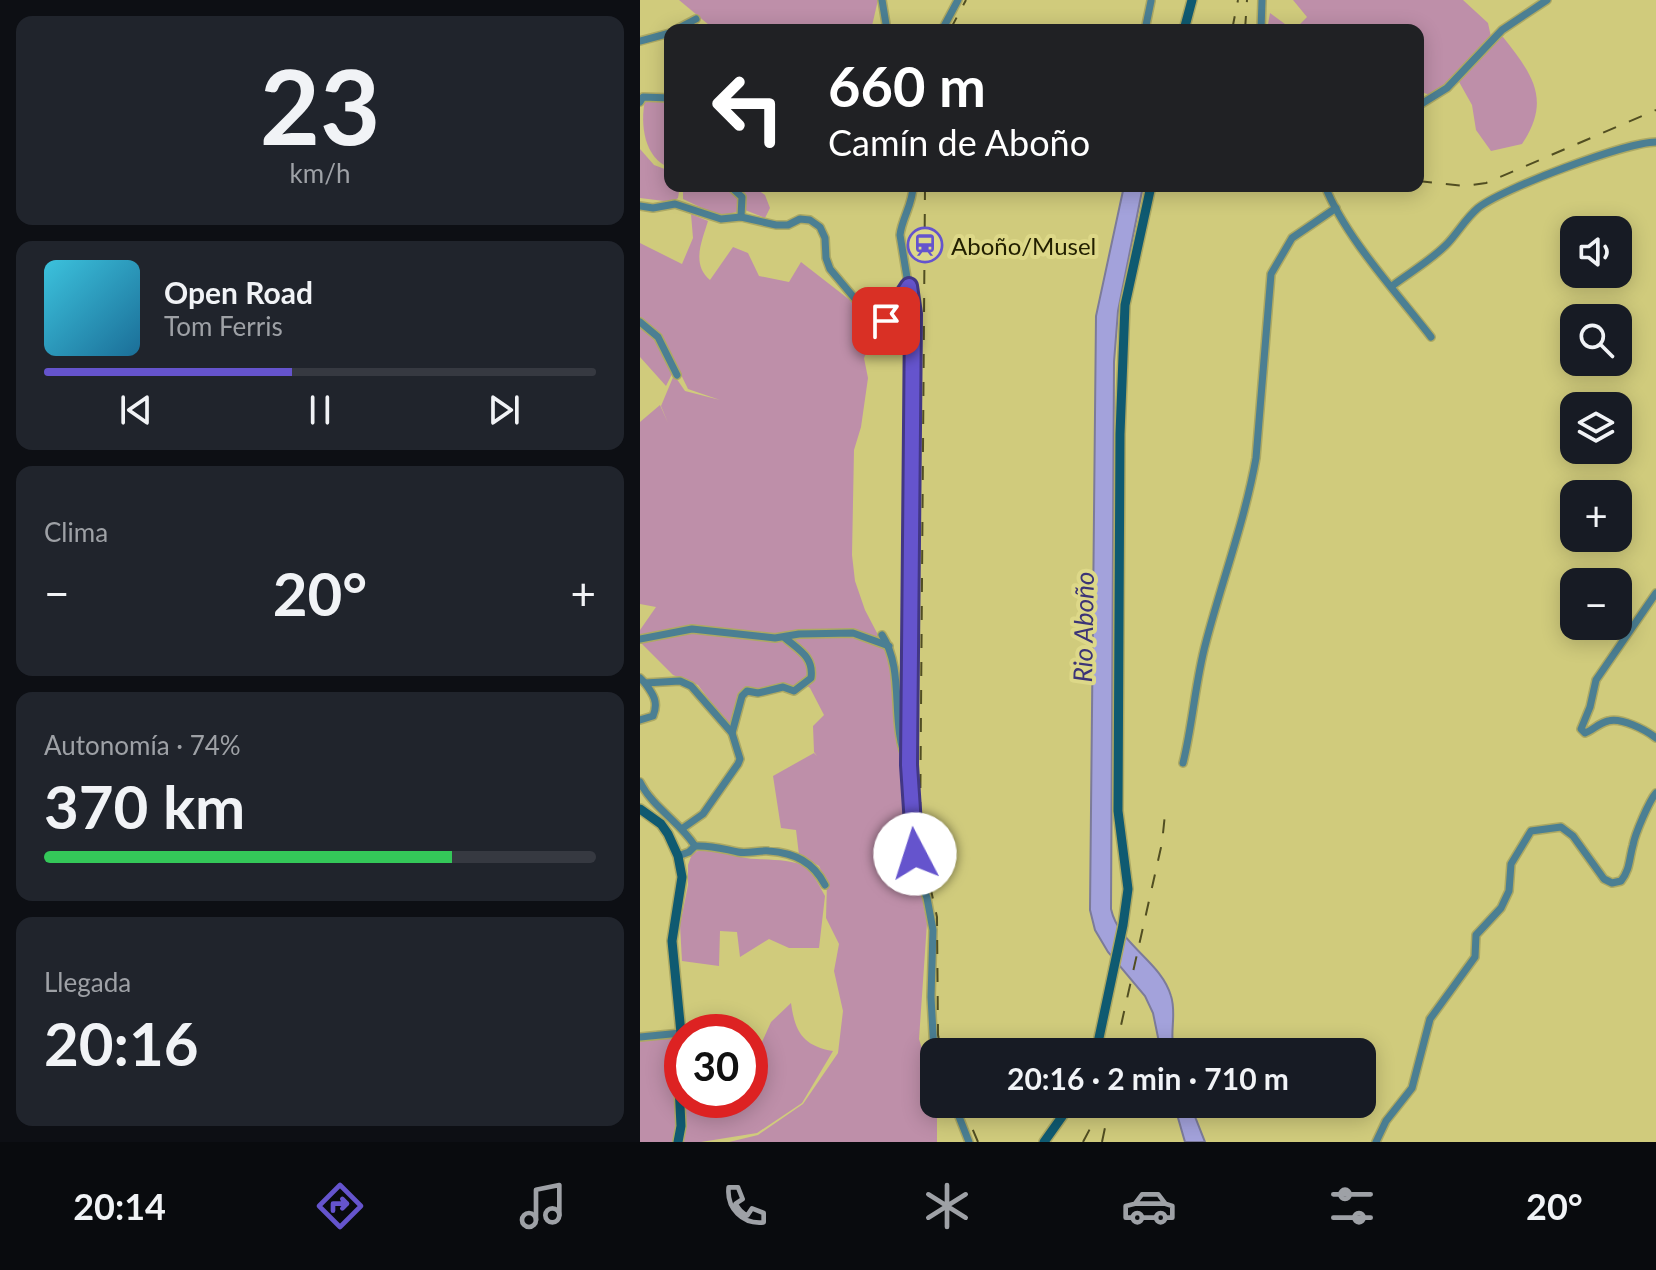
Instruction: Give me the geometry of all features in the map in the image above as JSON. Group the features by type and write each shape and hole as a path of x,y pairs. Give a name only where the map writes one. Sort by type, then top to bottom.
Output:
{"street":[{"path":"882,0 886,24"},
{"path":"945,24 958,0"},
{"path":"1186,24 1192,0"},
{"path":"1261,24 1262,0"},
{"path":"1424,102 1447,88 1502,30 1547,0"},
{"path":"1146,24 1151,1"},
{"path":"686,24 696,19"},
{"path":"640,41 664,35"},
{"path":"641,97 664,98"},
{"path":"1392,286 1446,246 1480,206 1504,193 1625,146 1656,142"},
{"path":"737,192 742,197 741,217"},
{"path":"913,192 900,235 913,314 909,765 917,870 927,898 933,930 933,1038"},
{"path":"1099,1038 1128,889 1118,811 1120,434 1125,305 1150,192"},
{"path":"1328,192 1336,208 1431,337"},
{"path":"640,206 653,208 675,204 721,219 741,217 776,225 810,220 820,227 825,238 830,269 872,319 879,323 886,321 909,286"},
{"path":"1183,763 1205,646 1251,486 1271,274 1292,238 1336,208"},
{"path":"640,322 658,337 677,375"},
{"path":"1656,593 1596,680 1581,729 1585,733 1614,719 1649,732 1656,738"},
{"path":"640,639 692,629 785,638 799,634 853,633 889,646"},
{"path":"882,635 889,646 903,746 909,765"},
{"path":"732,733 742,696 747,691 758,693 783,687 794,691 811,678 811,663 785,638"},
{"path":"642,680 680,681 691,686 732,733 740,759 703,814 683,828"},
{"path":"640,720 653,716 655,711 654,695 642,680"},
{"path":"640,782 658,807 683,828 695,846"},
{"path":"1376,1142 1386,1121 1412,1088 1430,1019 1475,957 1476,935 1501,908 1509,891 1511,864 1531,831 1561,827 1573,836 1604,879 1612,883 1621,881 1627,873 1633,843 1649,801 1656,793"},
{"path":"640,809 661,824 678,856 682,877 672,941 679,1014"},
{"path":"678,856 695,846 723,847 740,853 768,851 798,857 811,864 825,885"},
{"path":"640,1037 664,1035"},
{"path":"678,1142 681,1118"},
{"path":"960,1118 969,1142"},
{"path":"1044,1142 1061,1118"}],"shaded area":[{"path":"679,0 878,0 872,24 708,24"},
{"path":"1293,0 1463,0 1488,23 1491,37 1445,85 1429,95 1424,93 1424,24 1300,24 1307,17"},
{"path":"1270,13 1285,24 1268,24"},
{"path":"1499,37 1503,37 1530,75 1537,100 1536,114 1522,144 1491,151 1476,130 1472,105 1458,80"},
{"path":"645,100 664,101 664,165 649,149 643,120"},
{"path":"640,149 654,165 664,169 664,192 679,192 678,198 672,202 640,198"},
{"path":"683,192 761,192 770,208 765,218 745,210 719,216 683,199"},
{"path":"691,214 708,221 699,260 710,280 733,247 748,253 759,276 789,282 801,262 855,304 870,322 871,342 864,358 868,378 861,427 854,450 852,555 855,581 865,610 888,654 900,750 906,767 913,849 927,923 919,1039 920,1118 937,1118 937,1142 729,1142 758,1135 803,1104 838,1053 843,1011 834,971 839,944 826,918 827,883 819,866 799,855 796,830 781,828 773,776 814,753 817,756 814,752 813,726 824,715 810,688 803,683 776,692 749,689 730,728 698,685 673,675 640,642 640,630 656,607 640,604 640,422 660,405 668,423 661,406 674,375 685,391 720,400 688,389 669,350 672,374 666,386 640,357 640,243 682,264 693,238"},
{"path":"705,847 745,858 784,861 809,867 825,896 819,948 789,948 769,939 740,957 737,932 720,931 719,966 682,961 680,925 688,885 688,865 692,854"},
{"path":"791,1003 802,1036 814,1045 833,1051 802,1103 757,1133 701,1142 640,1142 640,1040 664,1038 664,1118 768,1118 768,1029"}],"water":[{"path":"1123,192 1142,192 1118,311 1114,362 1111,909 1122,933 1166,984 1173,1003 1172,1038 1158,1038 1153,1013 1145,996 1108,952 1095,930 1090,910 1096,316"},
{"path":"1178,1118 1196,1118 1205,1142 1185,1142"}],"railway":[{"path":"953,24 966,0"},
{"path":"1233,24 1238,0"},
{"path":"1245,24 1247,0"},
{"path":"1424,182 1465,186 1486,183 1656,110"},
{"path":"925,192 920,841 937,917 939,1038"},
{"path":"1118,1038 1162,843 1165,814"},
{"path":"968,1118 978,1142"},
{"path":"1083,1142 1096,1118"},
{"path":"1102,1142 1107,1118"}],"place":[{"name":"Aboño/Musel","path":"925,245"}],"route":[{"path":"886,321 909,286 913,314 909,765 915,854"}],"water label":[{"name":"Rio Aboño","path":"1083,627"}]}
